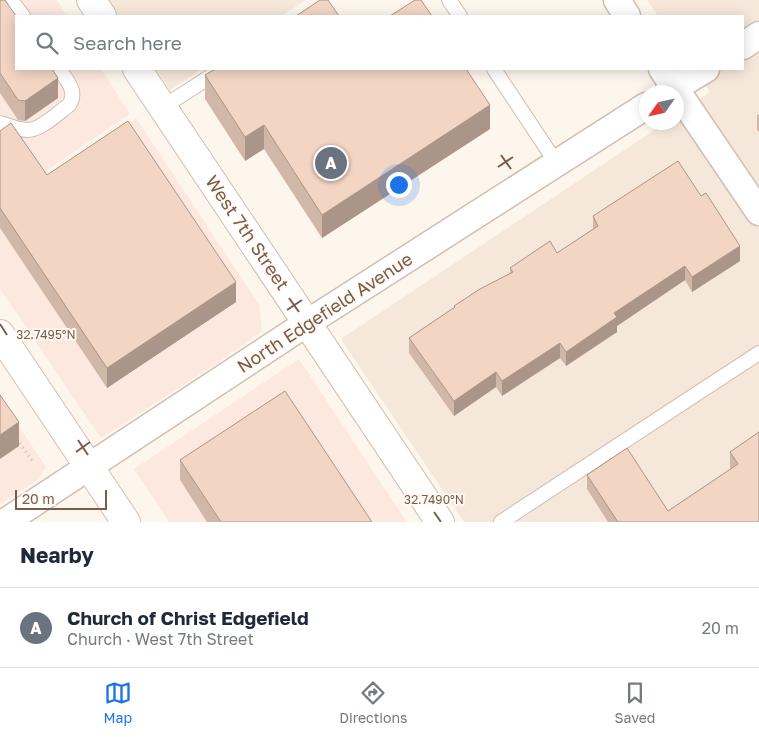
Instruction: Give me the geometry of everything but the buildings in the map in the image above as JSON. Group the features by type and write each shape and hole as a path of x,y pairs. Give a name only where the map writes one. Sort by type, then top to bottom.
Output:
{"street":[{"path":"91,0 101,15"},
{"path":"616,0 626,15"},
{"path":"744,45 759,35"},
{"name":"West 7th Street","path":"138,70 440,522"},
{"path":"703,70 668,83 759,212"},
{"name":"North Edgefield Avenue","path":"5,522 307,323 639,111"},
{"path":"0,334 126,522"}],"lane":[{"path":"11,0 22,15"},
{"path":"449,0 459,15"},
{"path":"0,124 31,130 38,128 69,105 72,100 72,88 60,70"},
{"path":"163,108 220,70"},
{"path":"495,70 556,164"},
{"path":"501,522 759,353"}],"path":[{"path":"16,437 32,461"}],"shaded area":[{"path":"0,0 57,0 66,15 15,15 15,70 102,70 130,114 0,202"},
{"path":"108,0 306,0 283,15 118,15"},
{"path":"647,0 759,0 759,522 464,522 341,339 654,130 684,130 684,110 710,92 695,70 744,70 744,15 657,15"},
{"path":"157,70 200,70 170,90"},
{"path":"136,118 259,304 262,331 216,364 101,438 0,289 0,215"},
{"path":"299,359 407,522 169,522 134,469"},
{"path":"0,398 46,467 39,479 0,504"}],"place":[{"name":"Church of Christ Edgefield","path":"331,163"}]}
